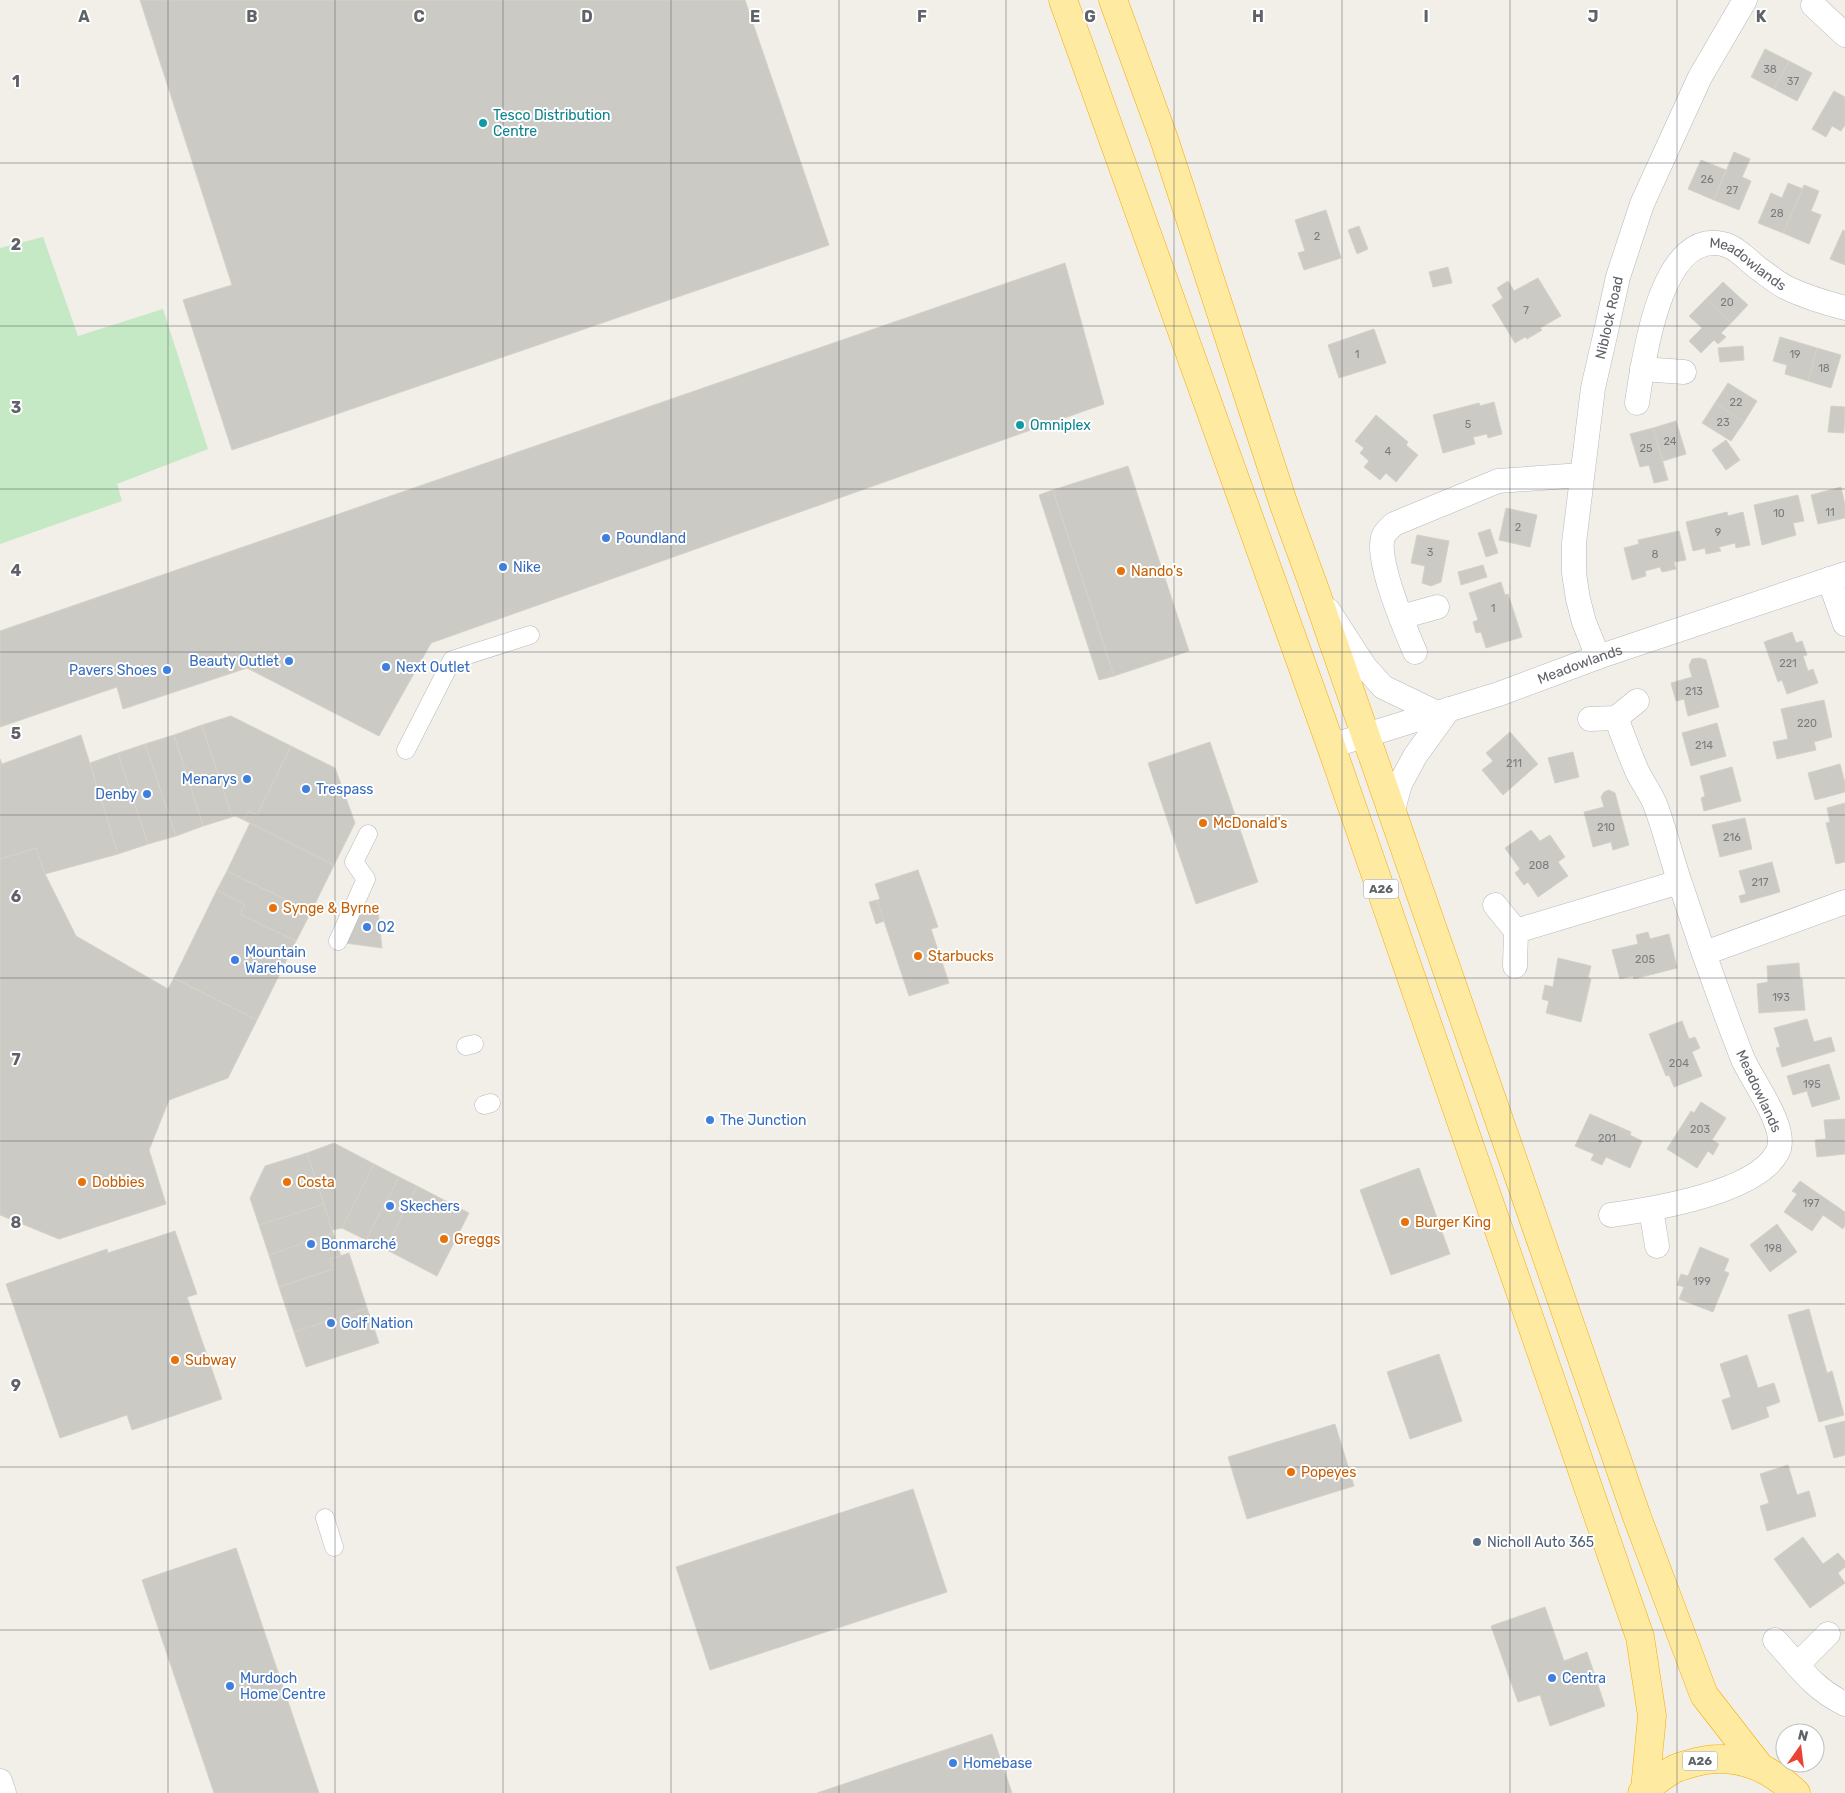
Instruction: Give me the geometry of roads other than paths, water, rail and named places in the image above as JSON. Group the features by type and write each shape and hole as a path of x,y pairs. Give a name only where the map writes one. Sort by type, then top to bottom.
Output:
{"highway":[{"name":"A26","path":"1063,0 1331,746 1640,1637 1652,1716 1644,1791"},
{"name":"A26","path":"1113,0 1164,139 1284,505 1637,1517 1704,1695 1760,1767"},
{"name":"A26","path":"1644,1791 1672,1770 1704,1760 1736,1760 1760,1767 1782,1779 1796,1793"}],"street":[{"name":"Niblock Road","path":"1598,657 1584,622 1574,573 1574,543 1593,388 1618,277 1642,204 1700,77 1745,0"},
{"path":"1812,4 1842,26"},
{"name":"Meadowlands","path":"1636,403 1652,324 1665,284 1675,268 1698,246 1706,243 1715,243 1736,250 1787,288 1817,300 1845,308"},
{"path":"1642,369 1684,372"},
{"path":"1415,652 1394,598 1381,550 1384,535 1394,524 1498,481 1582,475"},
{"name":"Meadowlands","path":"1331,746 1499,694 1598,657 1837,576 1845,624"},
{"path":"1315,590 1365,668 1383,687 1443,711 1400,784 1392,813"},
{"path":"1401,617 1437,607"},
{"path":"406,750 452,660 530,635"},
{"path":"1590,719 1616,718 1637,701"},
{"name":"Meadowlands","path":"1611,1215 1651,1209 1701,1197 1751,1178 1770,1164 1779,1148 1780,1134 1743,1060 1679,882 1654,803 1637,771 1616,718"},
{"path":"338,942 366,879 354,862 368,834"},
{"path":"1516,931 1679,882"},
{"path":"1705,953 1845,902"},
{"path":"1495,905 1516,931 1515,966"},
{"path":"1651,1209 1657,1246"},
{"path":"325,1518 334,1547"},
{"path":"1798,1665 1828,1634"},
{"path":"1775,1640 1814,1685 1832,1698 1845,1704"},
{"path":"0,1781 4,1793"}],"place":[{"name":"Tesco Distribution Centre","path":"483,123"},
{"name":"Omniplex","path":"1020,425"},
{"name":"Poundland","path":"606,538"},
{"name":"Nike","path":"503,567"},
{"name":"Nando's","path":"1121,571"},
{"name":"Beauty Outlet","path":"289,661"},
{"name":"Next Outlet","path":"386,667"},
{"name":"Pavers Shoes","path":"167,670"},
{"name":"Menarys","path":"247,779"},
{"name":"Trespass","path":"306,789"},
{"name":"Denby","path":"147,794"},
{"name":"McDonald's","path":"1203,823"},
{"name":"Synge & Byrne","path":"273,908"},
{"name":"O2","path":"367,927"},
{"name":"Starbucks","path":"918,956"},
{"name":"Mountain Warehouse","path":"235,960"},
{"name":"The Junction","path":"710,1120"},
{"name":"Dobbies","path":"82,1182"},
{"name":"Costa","path":"287,1182"},
{"name":"Skechers","path":"390,1206"},
{"name":"Burger King","path":"1405,1222"},
{"name":"Greggs","path":"444,1239"},
{"name":"Bonmarché","path":"311,1244"},
{"name":"Golf Nation","path":"331,1323"},
{"name":"Subway","path":"175,1360"},
{"name":"Popeyes","path":"1291,1472"},
{"name":"Nicholl Auto 365","path":"1477,1542"},
{"name":"Centra","path":"1552,1678"},
{"name":"Murdoch Home Centre","path":"230,1686"},
{"name":"Homebase","path":"953,1763"}]}
